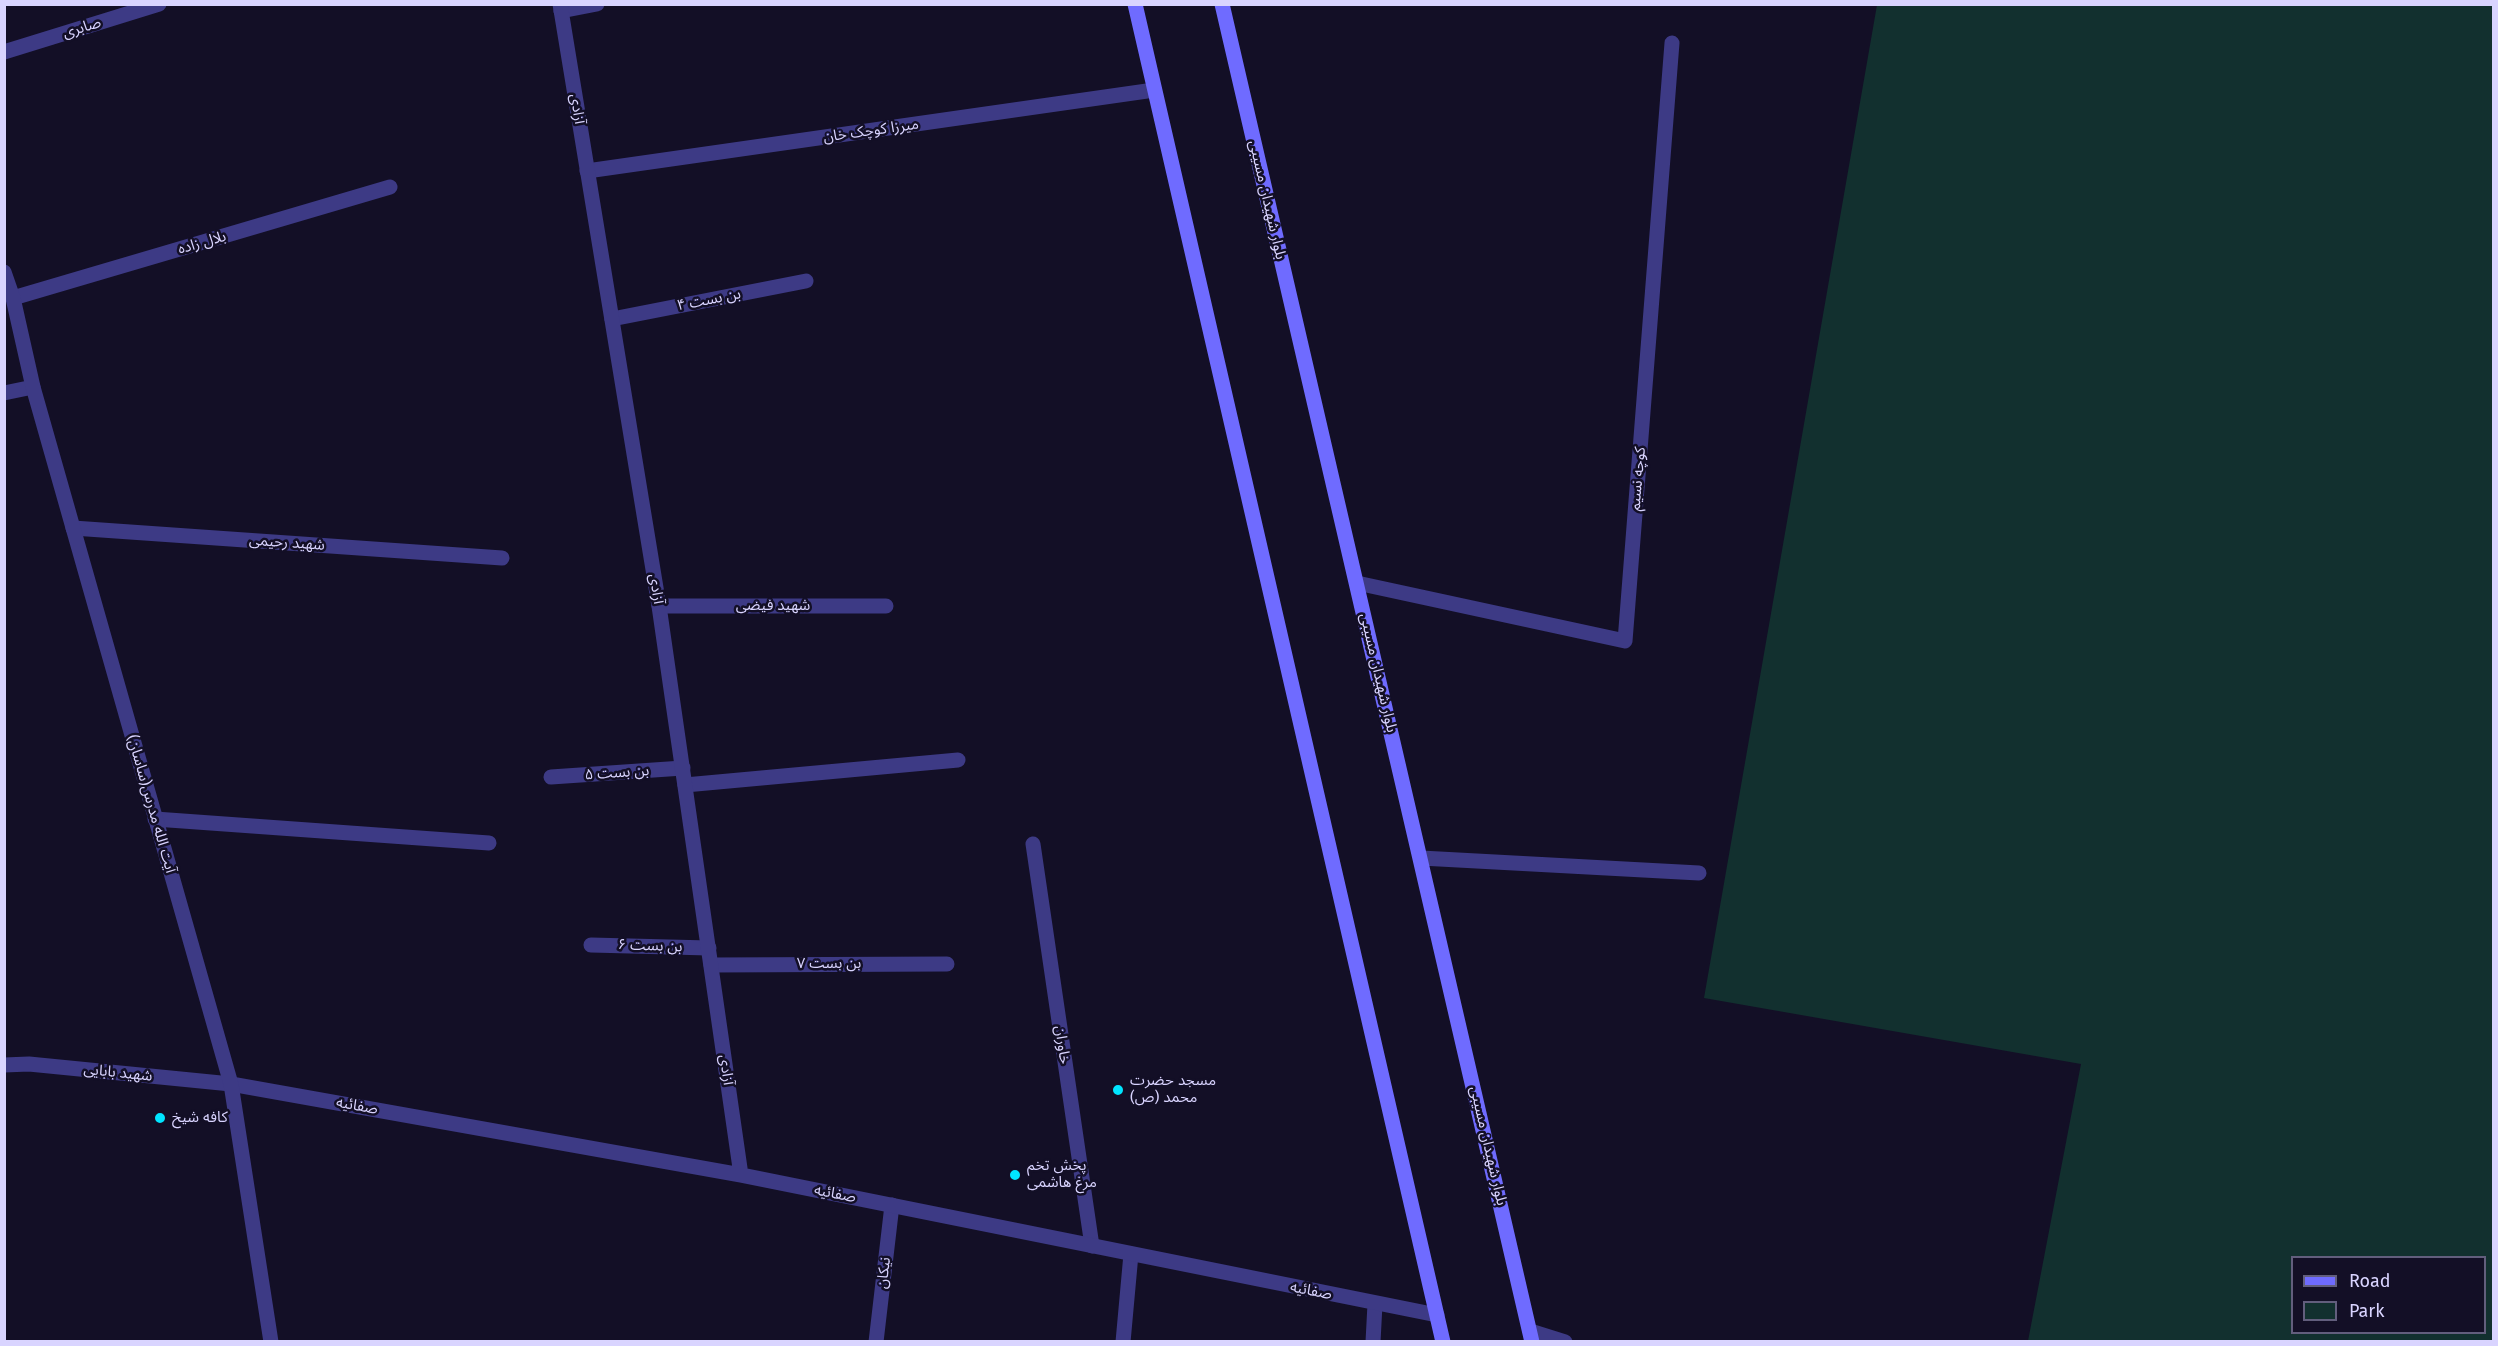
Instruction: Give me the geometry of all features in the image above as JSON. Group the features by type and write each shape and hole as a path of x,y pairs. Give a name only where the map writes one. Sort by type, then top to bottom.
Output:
{"main road":[{"path":"1135,4 1443,1341"},
{"name":"بلوار شهیدان مسیبی","path":"1222,4 1531,1336"}],"street":[{"name":"صابری","path":"4,52 159,4"},
{"path":"560,8 597,4"},
{"name":"آزادی","path":"560,8 659,606 741,1175"},
{"name":"کوچه نسیم","path":"1357,583 1625,641 1672,43"},
{"name":"میرزا کوچک خان","path":"587,171 1155,90"},
{"name":"بلال زاده","path":"14,298 390,187"},
{"name":"آیت الله مدرس(ساسان)","path":"4,272 14,298 33,387 231,1084 271,1341"},
{"name":"بن بست ۴","path":"612,319 806,281"},
{"path":"4,393 33,387"},
{"name":"شهید رحیمی","path":"73,528 502,558"},
{"name":"شهید فیضی","path":"659,606 886,606"},
{"path":"685,785 958,760"},
{"name":"بن بست ۵","path":"551,777 683,768"},
{"path":"155,819 489,843"},
{"name":"خاوران","path":"1033,844 1092,1246"},
{"path":"1421,858 1699,873"},
{"name":"بن بست ۶","path":"591,945 709,948"},
{"name":"بن بست ۷","path":"711,965 947,964"},
{"name":"شهید بابایی","path":"4,1065 29,1064 231,1084"},
{"name":"صفائیه","path":"231,1084 741,1175 1437,1315"},
{"name":"نیکان","path":"876,1341 892,1205"},
{"path":"1123,1341 1131,1254"},
{"path":"1373,1341 1375,1304"},
{"path":"1531,1336 1565,1341"}],"green space":[{"path":"1877,5 2493,5 2493,1341 2028,1341 2081,1064 1704,998"}],"place":[{"name":"مسجد حضرت محمد (ص)","path":"1118,1090"},
{"name":"کافه شیخ","path":"160,1118"},
{"name":"پخش تخم مرغ هاشمی","path":"1015,1175"}]}
